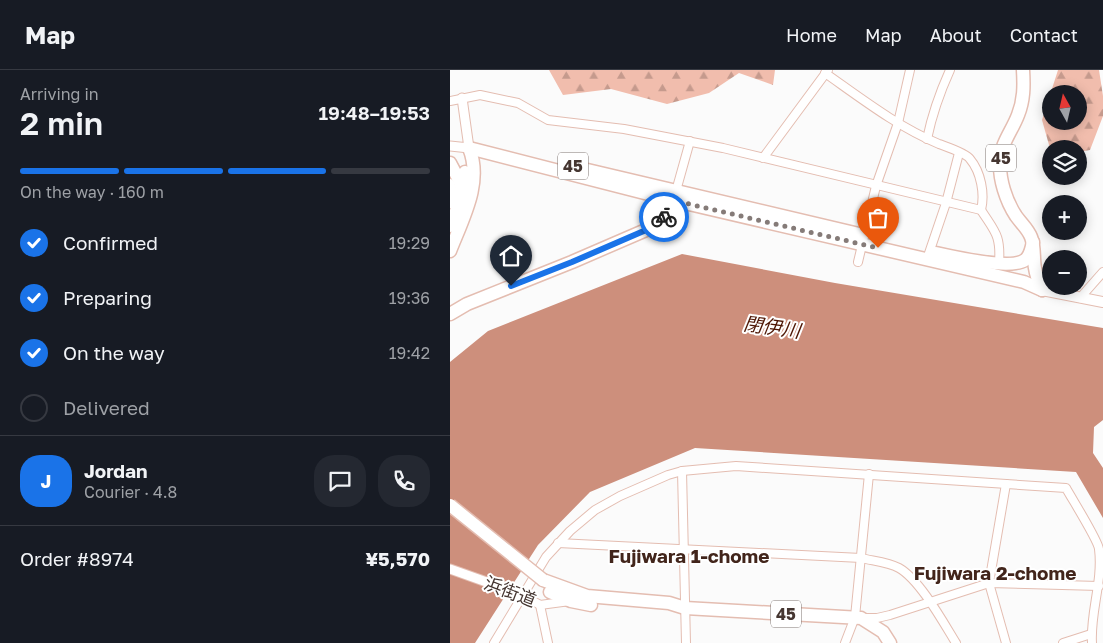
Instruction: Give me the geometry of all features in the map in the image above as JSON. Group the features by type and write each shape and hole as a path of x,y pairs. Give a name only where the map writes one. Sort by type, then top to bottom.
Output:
{"highway":[{"name":"45","path":"1023,70 1025,88 1022,101 1018,115 1004,140 1000,161 1002,184 1008,200 1015,215 1025,227 1033,242 1023,272"},
{"name":"45","path":"469,148 928,256 1023,272 1034,268 1042,290"},
{"name":"45","path":"469,148 498,148 674,196"},
{"path":"450,251 473,191 474,161 469,148"},
{"path":"450,226 463,194 469,148"},
{"path":"473,176 482,163 502,157"},
{"path":"450,163 459,180 463,194"},
{"path":"450,314 468,304 653,227 667,214 674,196"},
{"name":"45","path":"928,256 1016,264 1042,290"},
{"name":"45","path":"969,260 1023,272"},
{"name":"45","path":"450,505 541,583 587,596 670,602 685,608"},
{"name":"45","path":"450,515 541,583 572,601 592,605 670,611 685,608 858,617 883,632 890,643"}],"main road":[{"path":"1066,295 1103,302"}],"street":[{"path":"858,262 876,186 898,123 910,70"},
{"path":"927,139 938,98 950,70"},
{"path":"763,158 827,72 898,123 927,139 969,157 975,166 983,192 980,210"},
{"path":"450,101 480,95 518,103 548,120 624,129 690,141 980,210 998,237 999,263"},
{"path":"450,146 469,148 462,98"},
{"path":"674,196 690,141"},
{"path":"928,256 946,202 959,153"},
{"path":"450,183 454,194 450,204"},
{"path":"1080,298 1103,272"},
{"path":"494,643 546,557 570,531 596,510 620,496 668,474 736,466 1066,488 1100,548 1100,586 1091,634 1092,643"},
{"path":"682,471 686,643"},
{"path":"845,643 858,617 860,558 869,474"},
{"path":"1006,484 988,583 1006,643"},
{"path":"558,543 860,558 886,563 899,568 931,602 956,643"},
{"name":"浜街道","path":"450,569 523,595 540,605 572,601"},
{"path":"858,617 877,618 988,583 1100,586"},
{"path":"540,605 548,643"},
{"path":"1063,643 1091,634"}],"green space":[{"path":"549,70 775,70 773,85 739,73 709,93 667,104 611,89 563,95"},
{"path":"1058,70 1099,70 1103,96 1103,116 1090,150 1087,151 1087,140 1048,140 1045,130 1088,130 1088,85 1053,85"}],"water":[{"name":"閉伊川","path":"682,254 835,283 1103,328 1103,420 1094,427 1093,453 1103,468 1103,518 1076,472 695,448 590,492 538,545 475,643 450,643 450,362 488,331"}],"way so far":[{"path":"664,217 672,200 878,248"}],"district":[{"name":"Fujiwara 1-chome","path":"689,556"},
{"name":"Fujiwara 2-chome","path":"995,573"}],"route":[{"path":"511,286 653,227 664,217"}]}
